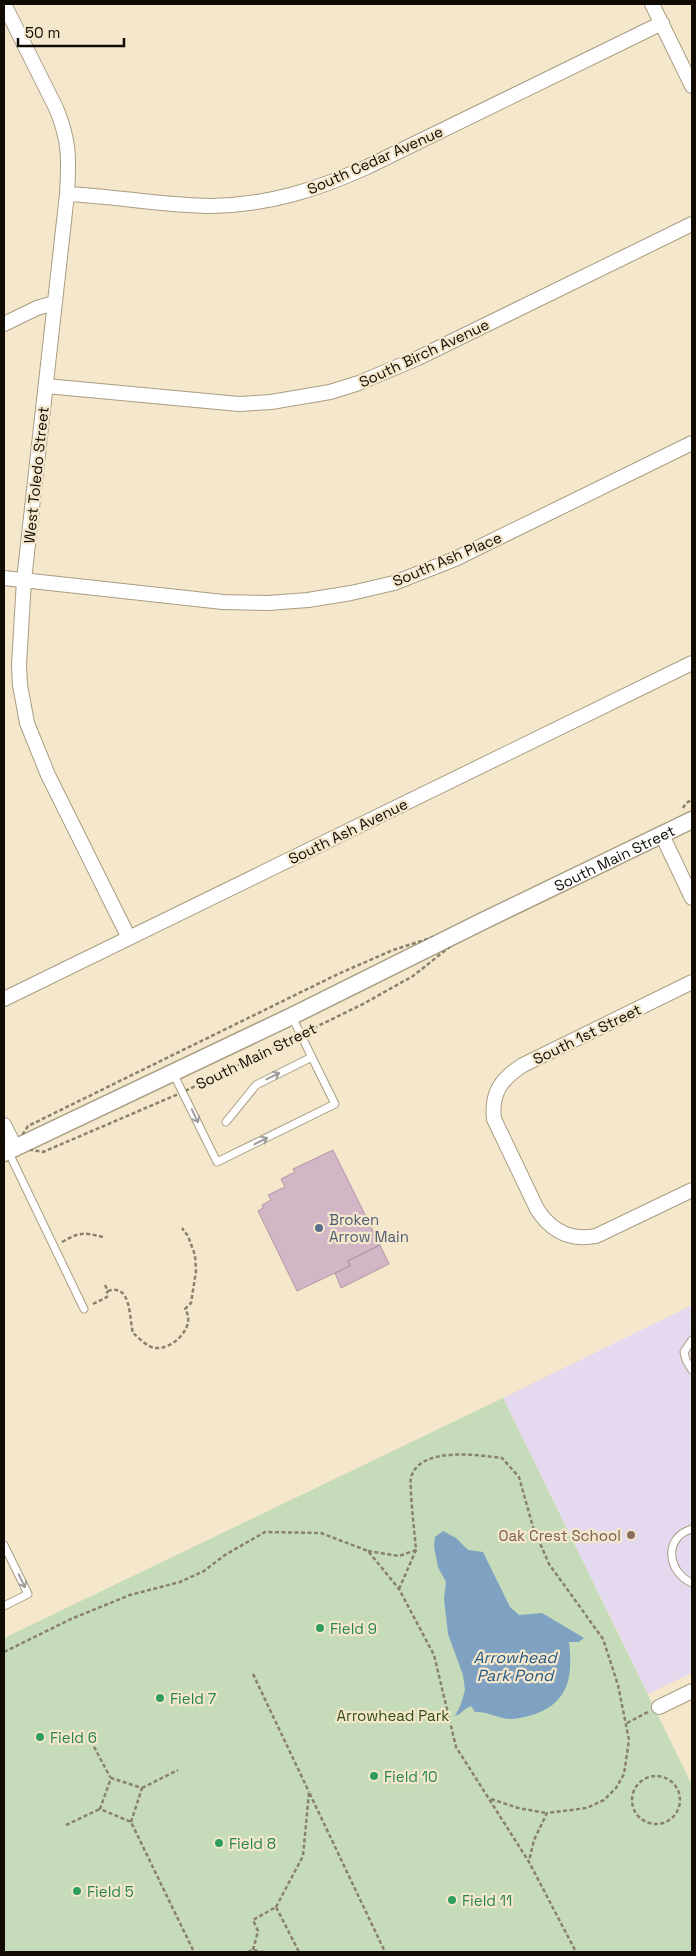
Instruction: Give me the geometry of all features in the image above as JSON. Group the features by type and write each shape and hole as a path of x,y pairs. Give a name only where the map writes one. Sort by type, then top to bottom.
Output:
{"street":[{"name":"West Toledo Street","path":"4,4 64,126 69,153 67,194 24,580 19,665 20,685 27,723 48,775 130,938"},
{"path":"652,4 692,86"},
{"name":"South Cedar Avenue","path":"67,194 209,206 268,201 308,192 367,167 662,23"},
{"name":"South Birch Avenue","path":"46,386 239,404 271,402 330,392 359,383 418,358 692,224"},
{"path":"4,324 37,308 54,303"},
{"name":"South Ash Place","path":"4,578 223,602 268,603 308,600 351,593 394,583 455,558 692,443"},
{"name":"South Ash Avenue","path":"4,1000 692,663"},
{"name":"South Main Street","path":"9,1150 292,1016 692,820"},
{"path":"662,835 692,898"},
{"name":"South 1st Street","path":"692,982 523,1065 509,1074 501,1084 494,1099 494,1119 537,1209 543,1219 553,1229 568,1236 585,1238 596,1236 692,1190"},
{"path":"4,1125 9,1150"},
{"path":"659,1707 692,1691"}],"lane":[{"path":"173,1072 217,1162 335,1104 292,1016"},
{"path":"226,1122 256,1085 312,1057"},
{"path":"9,1150 84,1309"},
{"path":"692,1340 684,1352 692,1370"},
{"path":"692,1529 679,1537 673,1546 672,1558 675,1568 682,1578 692,1583"},
{"path":"4,1545 28,1594 4,1606"}],"path":[{"name":"South Main Street","path":"9,1150 43,1152 183,1092 363,1004 412,976 481,922"},
{"path":"108,1291 113,1289 120,1291 125,1297 129,1307 133,1333 146,1344 154,1348 163,1347 177,1341 184,1332 188,1321 185,1309 191,1303 196,1271 195,1255 188,1236 182,1228"},
{"path":"54,1246 78,1233 103,1237"},
{"path":"84,1309 108,1297 105,1284"},
{"path":"399,1588 416,1550 411,1478 420,1463 441,1456 472,1454 502,1458 519,1477 533,1527 549,1564 603,1639 618,1685 629,1740 624,1774 616,1788 604,1800 587,1808 547,1814 518,1808 490,1799"},
{"path":"4,1652 71,1619 130,1595 180,1582 204,1570 225,1555 265,1532 321,1534 368,1551 399,1556 416,1550"},
{"path":"368,1551 399,1588 434,1655 456,1747 529,1862 576,1952"},
{"path":"253,1674 385,1952"},
{"path":"626,1723 659,1707"},
{"path":"91,1742 111,1778 142,1788 178,1770"},
{"path":"654,1776 661,1776 673,1782 680,1794 681,1802 677,1815 666,1823 659,1825 652,1825 640,1818 635,1813 632,1800 636,1786 647,1778 654,1776"},
{"path":"100,1809 111,1778"},
{"path":"131,1822 142,1788"},
{"path":"252,1950 258,1931 254,1920 276,1907 303,1856 309,1792"},
{"path":"66,1824 100,1809 131,1822 194,1952"},
{"path":"529,1862 534,1840 547,1814"},
{"path":"276,1907 299,1952"},
{"path":"248,1952 252,1950 263,1952"}],"shaded area":[{"name":"Oak Crest School","path":"692,1305 692,1673 648,1694 503,1398"}],"green space":[{"name":"Arrowhead Park","path":"503,1398 692,1785 692,1952 4,1952 4,1638"}],"water":[{"name":"Arrowhead Park Pond","path":"443,1531 456,1538 468,1550 483,1552 510,1607 519,1615 542,1613 584,1638 579,1642 569,1642 570,1666 566,1687 561,1696 544,1710 532,1715 509,1719 475,1712 471,1706 455,1716 465,1690 463,1675 448,1634 444,1599 446,1582 438,1567 434,1547 435,1537"}],"building":[{"name":"Broken Arrow Main","path":"333,1150 380,1245 348,1261 350,1266 297,1291 258,1211 263,1208 262,1205 271,1200 268,1195 285,1187 281,1179 295,1172 293,1169"},
{"path":"380,1245 389,1264 341,1288 335,1273 350,1266 348,1261"}],"place":[{"name":"Broken Arrow Main","path":"319,1228"},
{"name":"Oak Crest School","path":"631,1535"},
{"name":"Field 9","path":"320,1628"},
{"name":"Field 7","path":"160,1698"},
{"name":"Field 6","path":"40,1737"},
{"name":"Field 10","path":"374,1776"},
{"name":"Field 8","path":"219,1843"},
{"name":"Field 5","path":"77,1891"},
{"name":"Field 11","path":"452,1900"}]}
